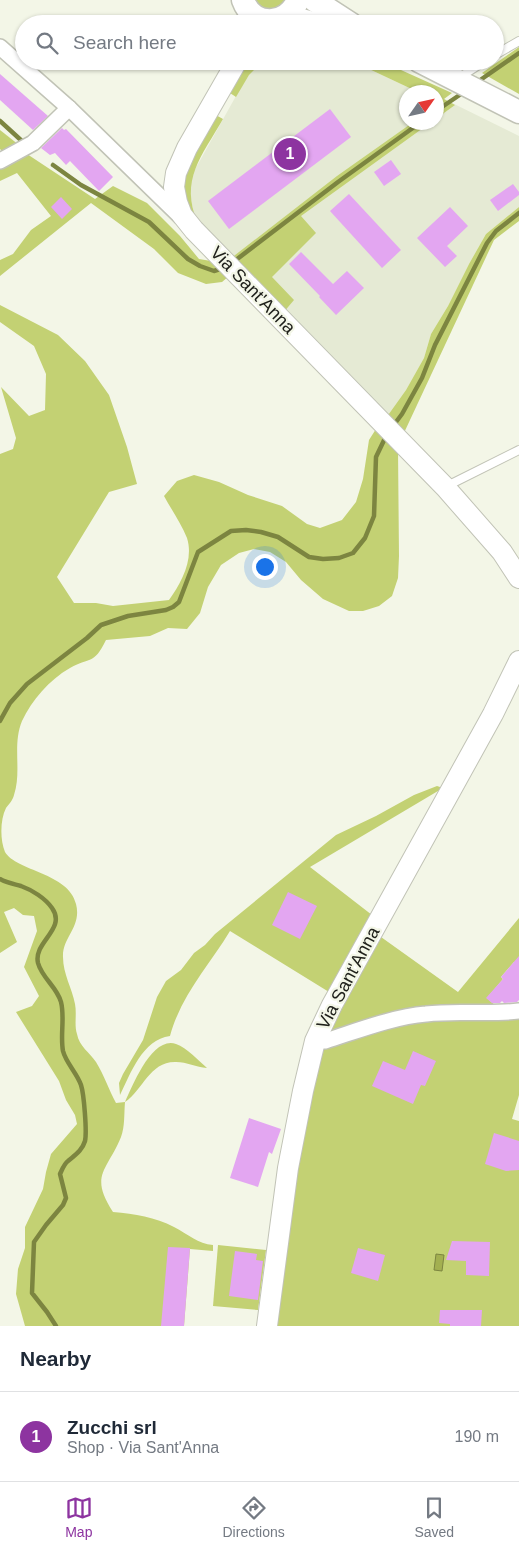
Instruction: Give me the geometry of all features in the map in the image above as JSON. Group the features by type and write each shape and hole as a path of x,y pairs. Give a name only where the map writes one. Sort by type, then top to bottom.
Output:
{"main road":[{"path":"314,0 337,15"},
{"path":"436,70 519,112"}],"street":[{"path":"0,47 15,60"},
{"path":"26,70 69,108 186,222"},
{"name":"Via Sant'Anna","path":"232,70 178,165 174,180 175,195 179,209 186,222 445,487 502,552 519,578"},
{"path":"0,161 33,143 69,108"},
{"name":"Via Sant'Anna","path":"267,1326 288,1168 315,1040 332,1005 488,722 519,661"},
{"path":"315,1040 325,1041 418,1015 442,1012 506,1013 519,1011"}],"lane":[{"path":"504,50 519,41"},
{"path":"466,85 478,70"},
{"path":"445,487 519,450"}],"shaded area":[{"path":"254,0 287,0 279,8 270,10 262,7"},
{"path":"519,47 519,94 482,73 486,70 504,70 504,58"},
{"path":"242,70 254,70 236,97 227,91"},
{"path":"254,70 371,70 403,85 399,85 399,130 444,130 444,99 519,136 519,207 486,234 431,334 424,358 406,390 386,418 198,223 191,200 190,185 193,173 241,87"},
{"path":"371,70 401,70 434,85 403,85"},
{"path":"444,89 452,93 444,99"},
{"path":"444,99 455,105 444,113"},
{"path":"214,114 223,119 201,157 192,181 193,208 198,223 191,214 184,196 184,177"},
{"path":"0,130 19,145 4,153 0,149"},
{"path":"402,130 420,130 301,216 316,233 272,277 294,300 283,313 230,259 337,176"},
{"path":"27,154 95,199 113,186 147,203 180,236 199,259 211,261 229,276 222,282 206,284 178,273 154,249 91,203 0,276 0,260 13,254 31,230 51,216 17,173 0,181 0,167"},
{"path":"519,207 519,221 494,240 403,435 386,418 406,390 424,358 431,334 486,234"},
{"path":"0,305 58,335 85,361 109,395 127,447 137,484 109,492 57,577 74,603 96,603 113,606 169,600 182,579 189,555 187,538 164,496 177,481 194,475 219,482 248,495 282,506 307,524 320,528 342,520 356,502 363,479 369,440 376,429 398,449 398,578 392,596 379,606 363,611 349,611 323,599 301,580 286,562 270,552 254,549 239,553 221,565 208,587 200,613 187,629 168,628 150,636 106,640 98,654 62,673 42,691 22,721 19,730 16,786 3,818 2,842 5,852 11,858 64,885 76,904 76,919 65,944 63,957 64,969 74,998 76,1031 80,1042 99,1067 116,1103 125,1102 124,1124 121,1137 106,1166 101,1181 106,1200 113,1212 152,1218 174,1227 198,1241 213,1245 213,1251 190,1249 184,1326 25,1326 16,1294 18,1269 25,1248 25,1227 43,1189 51,1154 77,1124 75,1115 66,1100 59,1081 16,1012 32,1006 39,996 24,967 37,931 34,916 23,915 14,908 4,912 17,942 0,953 0,454 13,449 16,438 1,387 29,416 45,410 46,374 34,346 0,322"},
{"path":"437,786 443,788 310,867 372,915 329,992 230,931 188,994 170,1036 160,1039 145,1051 133,1068 120,1095 119,1083 143,1040 157,997 166,981 181,970 194,953 336,835 414,795"},
{"path":"519,918 519,966 514,962 487,998 497,1007 327,1034 381,937 458,992"},
{"path":"519,1018 519,1095 512,1119 519,1121 519,1326 275,1326 298,1158 322,1048 409,1023 428,1020"},
{"path":"167,1043 176,1044 184,1048 207,1068 180,1062 167,1063 153,1071 125,1102 138,1074 151,1054"},
{"path":"218,1245 266,1250 258,1310 213,1306"},
{"path":"436,1254 444,1255 442,1271 434,1270"}],"building":[{"path":"0,74 48,116 33,130 0,100"},
{"path":"330,109 351,137 229,229 208,201"},
{"path":"62,128 66,129 113,177 99,191 70,161 66,165 55,153 50,155 41,148"},
{"path":"391,160 401,174 384,186 374,172"},
{"path":"513,184 519,195 498,211 490,200"},
{"path":"349,194 401,250 382,268 330,211"},
{"path":"61,197 72,209 62,219 51,207"},
{"path":"450,207 468,226 447,246 457,256 445,267 417,238"},
{"path":"301,252 333,284 347,271 364,288 336,315 289,264"},
{"path":"288,892 317,906 300,939 272,925"},
{"path":"519,956 519,1000 517,1002 504,1003 502,1001 500,1003 492,1003 486,998 503,979 501,977"},
{"path":"413,1051 436,1061 425,1086 421,1085 413,1104 372,1086 383,1061 405,1070"},
{"path":"249,1118 281,1129 272,1154 269,1152 258,1187 230,1178"},
{"path":"494,1133 519,1141 519,1170 506,1171 485,1164"},
{"path":"452,1241 490,1242 489,1276 466,1275 466,1261 446,1260"},
{"path":"168,1247 190,1248 184,1326 161,1326"},
{"path":"358,1248 385,1255 378,1281 351,1273"},
{"path":"235,1251 257,1254 256,1260 263,1261 258,1300 229,1296"},
{"path":"440,1310 482,1310 481,1326 450,1326 450,1324 439,1323"}],"waterway":[{"path":"504,63 519,53"},
{"path":"476,83 495,70"},
{"path":"444,106 464,92"},
{"path":"0,121 23,142"},
{"path":"232,263 410,130"},
{"path":"53,165 81,185 149,222 188,259 214,271 223,268"},
{"path":"393,426 422,378 435,345 487,243 496,231 519,213"},
{"path":"0,721 10,703 27,684 101,625 128,616 166,610 173,607 179,602 198,552 231,531 246,530 278,537 309,557 323,559 339,558 353,553 365,538 374,516 376,457 387,434"},
{"path":"0,879 21,886 38,895 49,904 56,916 53,929 40,948 38,963 61,1002 63,1014 63,1051 81,1085 83,1096 85,1141 80,1150 65,1164 60,1174 66,1198 63,1205 34,1242 32,1293 56,1326"}],"place":[{"name":"Zucchi srl","path":"290,154"}]}
